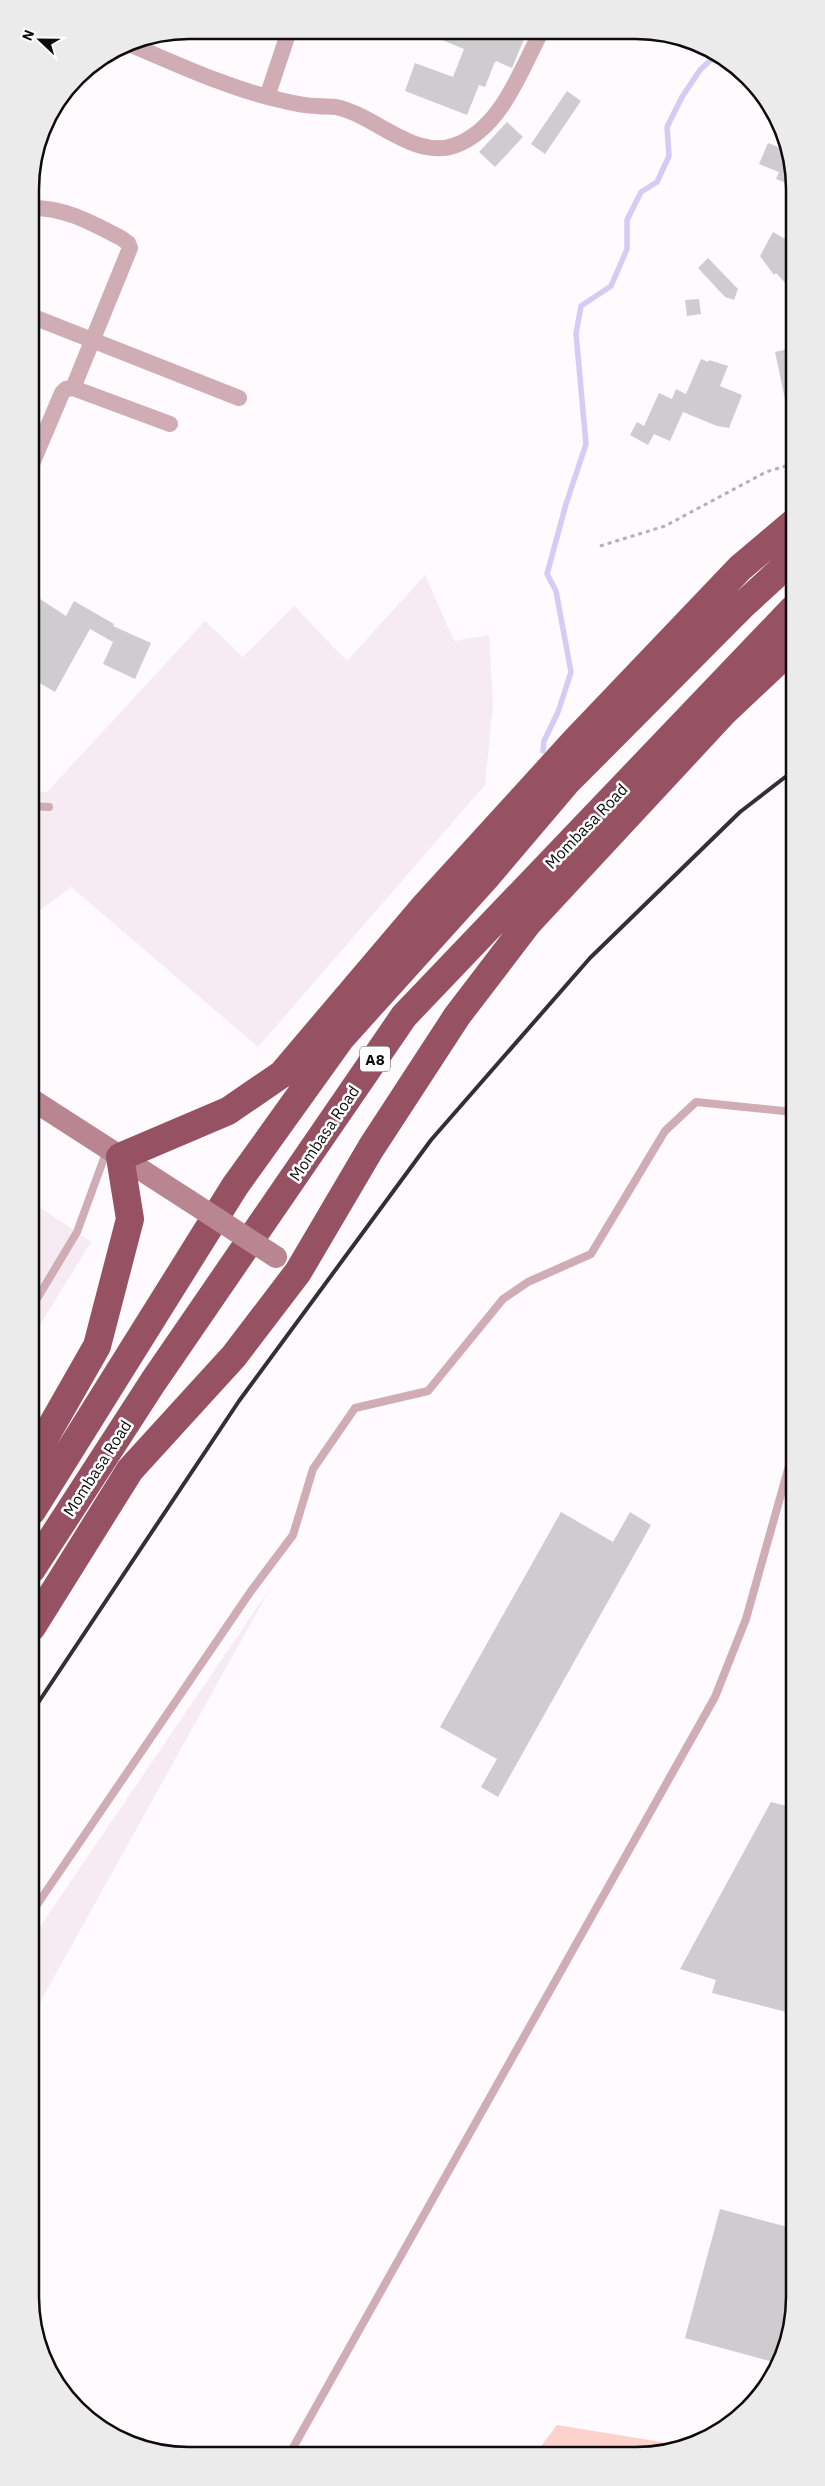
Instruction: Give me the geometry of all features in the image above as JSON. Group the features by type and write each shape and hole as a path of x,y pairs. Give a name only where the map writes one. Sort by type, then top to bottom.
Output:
{"highway":[{"path":"39,1448 97,1346 130,1220 114,1152 228,1111 282,1074 422,909 574,742 740,568 786,529"},
{"name":"Mombasa Road","path":"39,1500 235,1186 341,1038 488,875 567,782 743,605 786,565"},
{"name":"Mombasa Road","path":"39,1558 153,1382 404,1016 786,616"},
{"path":"39,1616 130,1470 234,1356 298,1272 371,1148 452,1024 528,923 724,712 786,654"}],"street":[{"path":"267,97 286,39"},
{"path":"138,48 210,79 267,97 316,106 336,107 368,120 408,140 438,150 456,145 474,136 499,109 536,39"},
{"path":"39,208 56,208 114,234 128,243 129,253 73,388"},
{"path":"39,320 240,398"},
{"path":"39,447 62,393 66,389 73,388 170,424"},
{"path":"39,1104 298,1272"}],"lane":[{"path":"39,806 50,807"},
{"path":"39,1902 251,1591 293,1535 313,1469 355,1408 428,1391 503,1299 528,1282 591,1254 665,1132 696,1102 786,1111"},
{"path":"39,1296 78,1232 114,1152"},
{"path":"293,2447 715,1697 746,1618 786,1476"}],"path":[{"path":"600,546 665,526 766,472 786,466"}],"shaded area":[{"path":"425,575 454,641 489,635 493,704 485,785 258,1047 71,887 39,911 39,792 47,792 205,621 243,657 294,606 347,661"},
{"path":"39,1207 91,1242 39,1327"},
{"path":"271,1587 39,2004 39,1928"},
{"path":"557,2425 669,2443 647,2447 540,2447"}],"building":[{"path":"440,39 524,39 512,68 496,61 485,87 479,85 467,115 405,91 415,63 453,77 464,49"},
{"path":"567,91 581,101 545,154 531,144"},
{"path":"507,122 523,137 495,167 479,152"},
{"path":"768,143 780,148 786,183 776,179 779,172 759,164"},
{"path":"773,232 786,240 786,284 776,273 774,275 760,256"},
{"path":"708,258 738,289 734,300 725,297 698,268"},
{"path":"699,299 701,314 687,316 685,300"},
{"path":"786,349 786,404 775,352"},
{"path":"701,359 728,366 720,386 742,395 729,428 717,426 683,412 670,441 654,434 648,445 630,435 637,422 644,426 659,393 672,399 676,389 686,394"},
{"path":"39,598 66,616 74,601 114,624 113,626 151,643 135,679 103,664 113,642 90,629 55,692 39,683"},
{"path":"561,1512 613,1542 630,1512 651,1525 498,1797 481,1787 497,1759 440,1727"},
{"path":"771,1802 786,1806 786,2012 712,1993 716,1980 680,1969"},
{"path":"720,2209 786,2227 786,2308 781,2336 772,2362 685,2338"}],"waterway":[{"path":"543,751 544,741 558,712 571,672 556,591 547,574 566,504 586,444 576,334 581,306 611,286 627,249 627,220 641,192 657,182 669,156 667,127 682,97 700,70 712,59"}],"railway":[{"path":"39,1701 239,1401 431,1140 590,958 740,812 786,776"}]}
